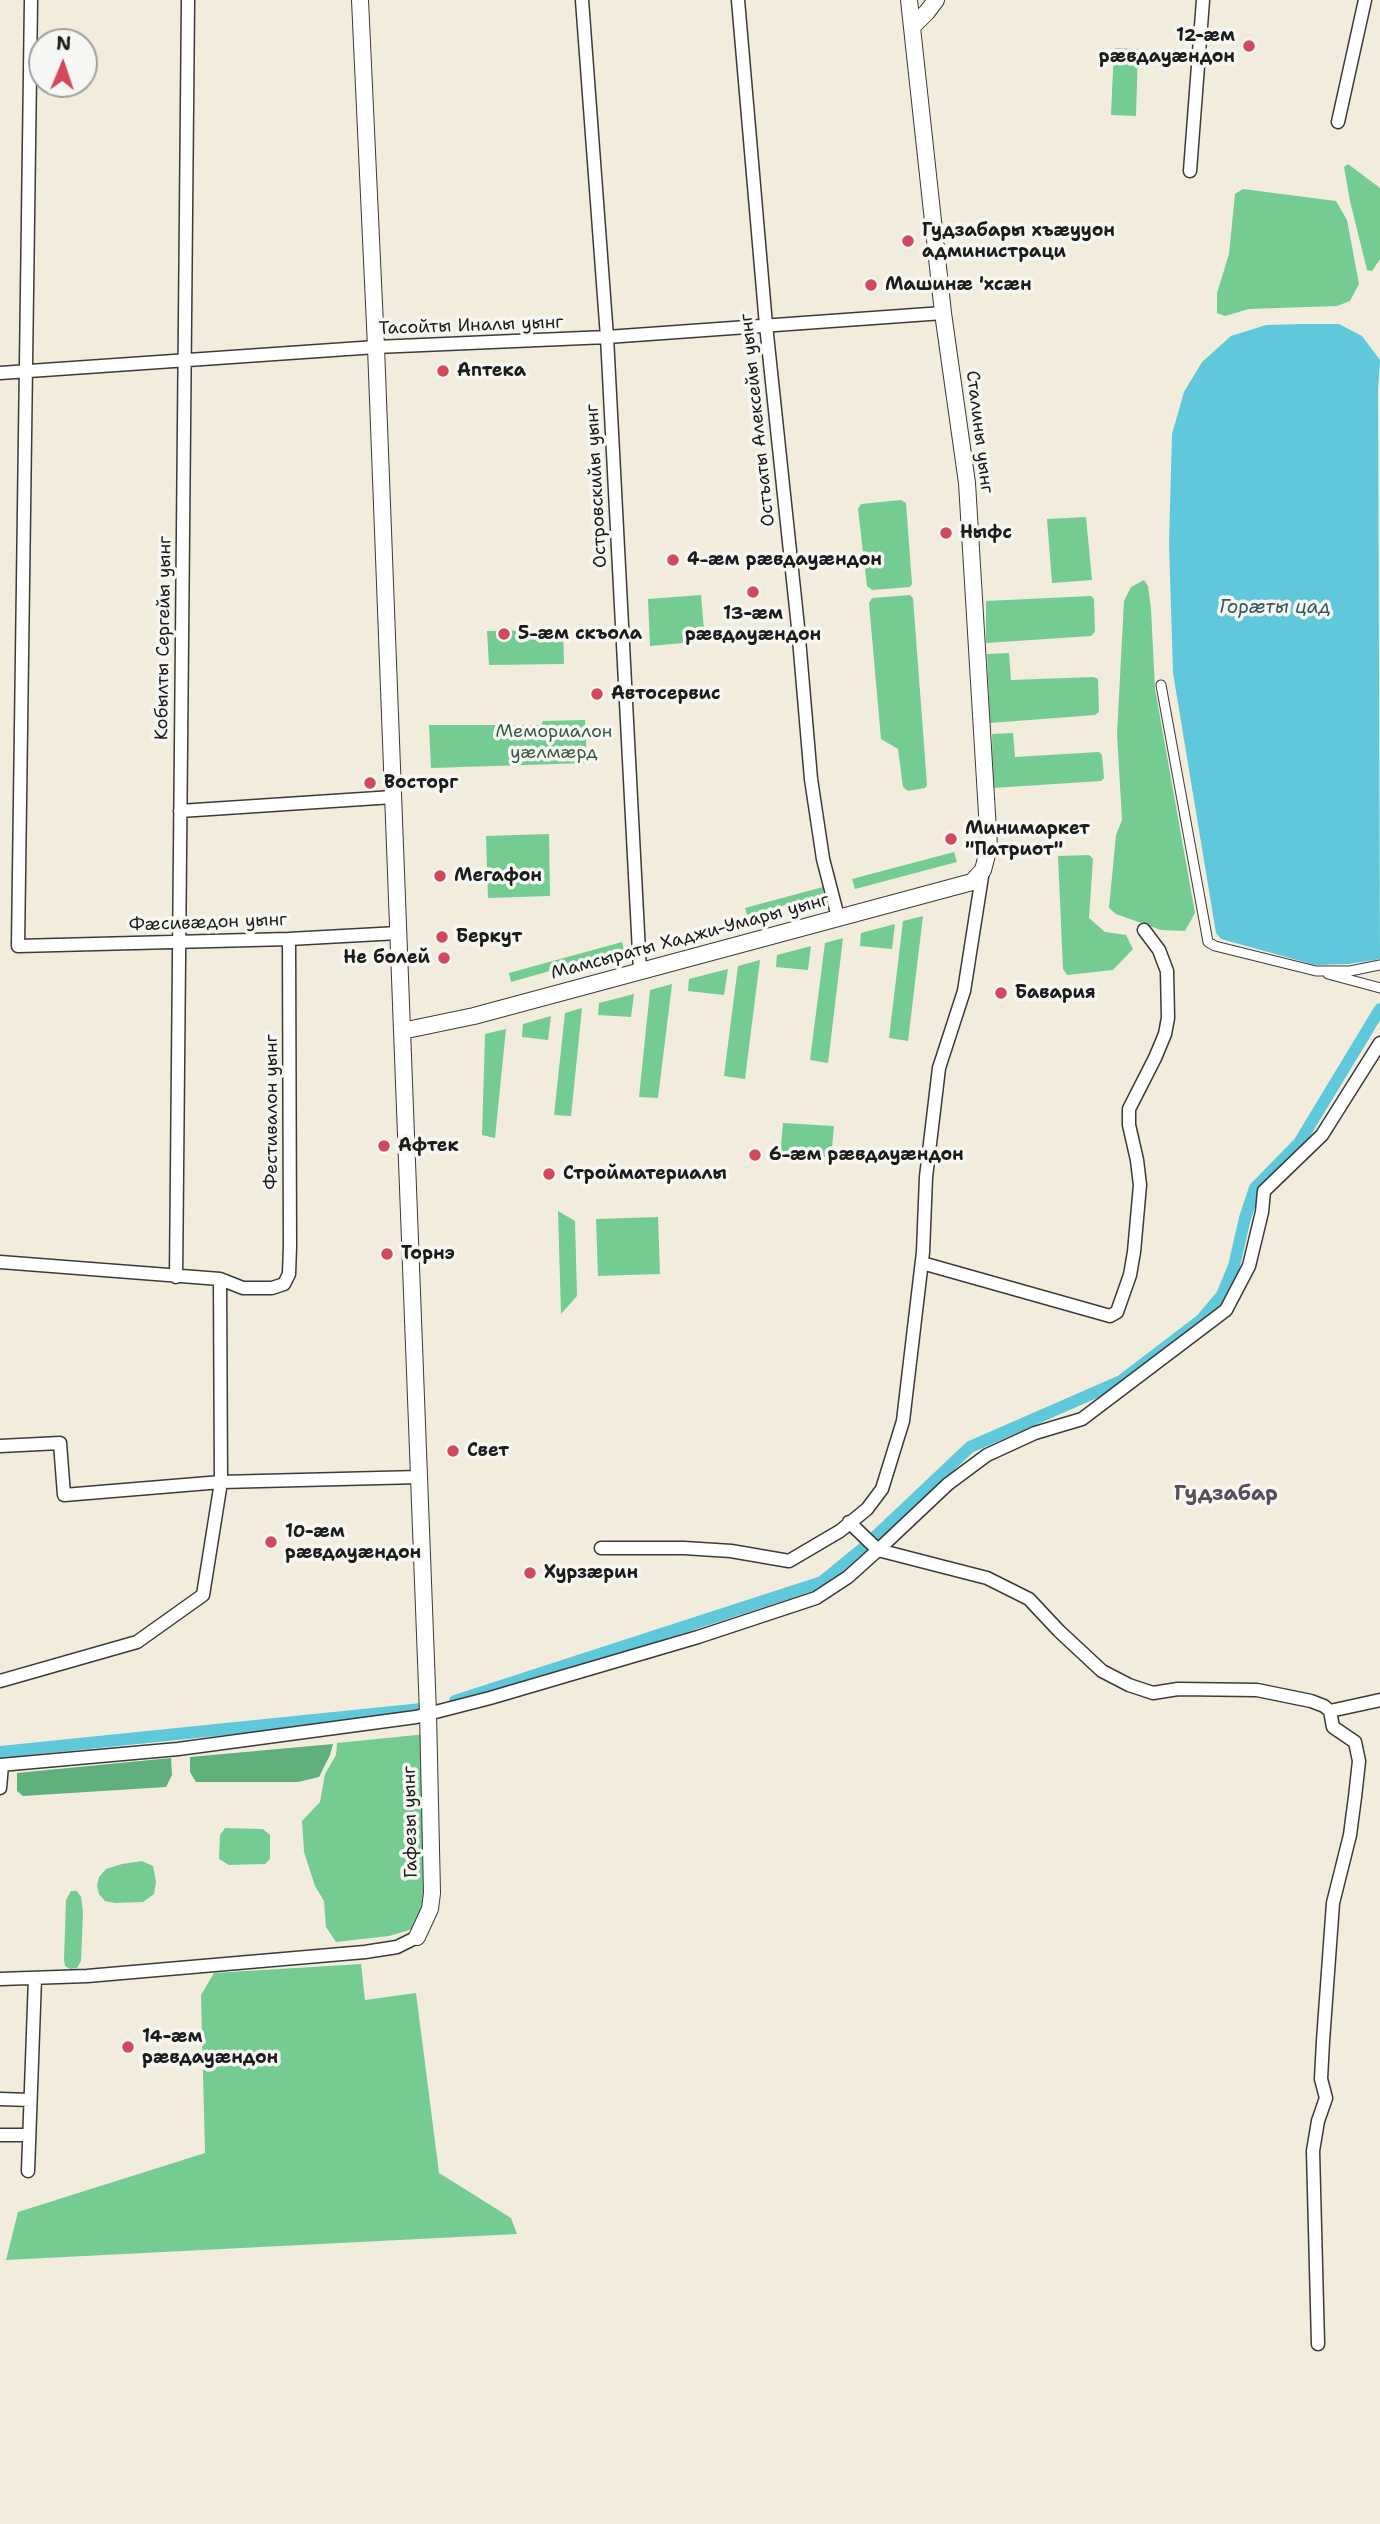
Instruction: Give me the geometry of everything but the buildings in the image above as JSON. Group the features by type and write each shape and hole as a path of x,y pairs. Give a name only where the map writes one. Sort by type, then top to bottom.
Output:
{"street":[{"path":"27,372 31,0"},
{"name":"Кобылты Сергейы уынг","path":"176,1277 188,0"},
{"name":"Гафезы уынг","path":"0,1979 87,1976 397,1947 417,1937 430,1909 432,1893 428,1713 376,347 360,0"},
{"name":"Островскийы уынг","path":"582,0 607,337 640,971"},
{"name":"Остъаты Алексейы уынг","path":"738,0 766,325 811,779 823,859 838,917"},
{"name":"Сталины уынг","path":"909,0 943,313 967,483 989,846 983,870"},
{"path":"912,27 936,0"},
{"path":"1190,172 1203,0"},
{"path":"1338,122 1365,0"},
{"name":"Тасойты Иналы уынг","path":"0,373 376,347 607,337 943,313"},
{"name":"Фæсивæдон уынг","path":"27,372 18,946 289,939 398,933"},
{"path":"1161,685 1208,942 1380,988"},
{"path":"180,811 393,797"},
{"path":"601,1548 731,1551 789,1561 852,1525 882,1489 903,1421 922,1263 926,1177 940,1068 964,990 983,870"},
{"name":"Мамсыраты Хаджи-Умары уынг","path":"402,1031 474,1016 972,882 983,870"},
{"path":"922,1263 1110,1316 1117,1312 1130,1275 1140,1185 1138,1160 1129,1125 1129,1109 1165,1034 1168,1018 1167,971 1159,950 1144,930"},
{"name":"Фестивалон уынг","path":"220,1279 243,1288 272,1288 284,1284 289,1274 289,939"},
{"path":"1316,971 1350,971 1380,965"},
{"path":"0,1787 1,1765 178,1749 403,1719 490,1698 698,1637 816,1598 848,1577 876,1548 948,1484 987,1455 1035,1433 1082,1419 1226,1310 1250,1266 1264,1191 1322,1135 1380,1042"},
{"path":"0,1262 220,1279 220,1482 203,1595 136,1642 0,1681"},
{"path":"0,1446 60,1443 64,1495 220,1482 419,1477"},
{"path":"852,1525 876,1548 987,1577 1029,1599 1102,1671 1129,1685 1153,1693 1178,1689 1258,1690 1311,1701 1330,1711 1333,1727 1355,1742 1359,1761 1350,1835 1333,1903 1321,2079 1326,2098 1318,2121 1313,2151 1318,2344"},
{"path":"1330,1711 1380,1700"},
{"path":"28,2171 35,1979"},
{"path":"0,2099 30,2100"},
{"path":"0,2135 29,2135"}],"green space":[{"path":"1114,48 1138,49 1136,116 1111,115"},
{"path":"1348,164 1380,188 1380,259 1372,271 1367,270 1350,201 1344,167"},
{"path":"1243,189 1336,201 1347,220 1359,284 1350,301 1337,306 1249,309 1225,316 1217,313 1217,293 1229,254 1235,194"},
{"path":"901,500 906,503 912,584 910,587 872,590 867,586 858,509 861,504"},
{"path":"1086,517 1092,580 1052,583 1047,519"},
{"path":"1144,580 1148,586 1151,609 1155,689 1195,913 1185,931 1161,930 1116,914 1109,908 1116,835 1122,820 1117,734 1124,601 1131,587"},
{"path":"701,595 705,641 650,646 648,599"},
{"path":"910,595 913,598 927,785 925,788 908,791 903,787 898,749 881,739 869,603 872,598"},
{"path":"1091,596 1094,599 1095,632 1091,636 986,643 986,601"},
{"path":"563,630 564,664 489,665 487,631"},
{"path":"1009,653 1011,680 1098,679 1099,712 1095,715 990,723 987,654"},
{"name":"Мемориалон уæлмæрд","path":"585,720 587,763 431,768 429,725 541,725 543,721"},
{"path":"1013,733 1015,757 1099,752 1102,755 1104,778 1101,781 993,788 992,734"},
{"path":"549,834 550,896 488,898 486,836"},
{"path":"954,852 957,862 855,889 852,879"},
{"path":"1089,855 1093,859 1089,918 1105,932 1126,935 1133,949 1113,970 1067,975 1063,969 1058,856"},
{"path":"823,887 824,895 747,915 745,908"},
{"path":"923,916 908,1041 889,1038 903,921"},
{"path":"895,924 892,949 860,946 861,933"},
{"path":"843,938 828,1063 810,1060 825,943"},
{"path":"622,942 624,950 511,982 509,973"},
{"path":"811,946 808,970 776,967 777,955"},
{"path":"760,960 745,1079 724,1076 738,966"},
{"path":"728,969 724,995 688,991 689,979"},
{"path":"672,984 658,1098 639,1097 650,990"},
{"path":"634,994 631,1017 598,1015 599,1003"},
{"path":"582,1008 571,1116 554,1115 565,1013"},
{"path":"551,1016 548,1040 522,1037 523,1024"},
{"path":"506,1029 495,1138 482,1135 485,1034"},
{"path":"783,1123 834,1126 831,1157 780,1157"},
{"path":"558,1211 575,1221 577,1296 561,1314"},
{"path":"658,1217 660,1274 598,1276 596,1219"},
{"path":"426,1734 438,1895 416,1928 389,1936 336,1942 326,1927 324,1901 315,1886 304,1852 302,1821 320,1802 325,1774 336,1755 337,1743"},
{"path":"333,1744 319,1777 298,1782 196,1782 190,1772 190,1757"},
{"path":"171,1758 172,1775 166,1787 23,1796 17,1791 17,1773"},
{"path":"225,1828 263,1829 270,1835 270,1859 265,1864 229,1865 219,1859 220,1835"},
{"path":"142,1861 153,1866 156,1882 154,1894 143,1902 105,1901 97,1886 99,1877 106,1869"},
{"path":"71,1891 77,1891 81,1897 83,1912 81,1961 77,1968 70,1969 65,1966 64,1960 66,1900"},
{"path":"361,1964 365,2000 416,1993 439,2173 511,2218 517,2234 6,2260 18,2212 205,2153 201,1995 214,1973"}],"water":[{"name":"Горӕты цад","path":"1339,324 1362,336 1380,360 1380,959 1349,964 1315,965 1221,939 1216,933 1173,673 1169,543 1172,434 1184,392 1202,362 1231,336 1266,325"}],"waterway":[{"path":"455,1701 822,1582 861,1550 970,1447 1121,1381 1201,1320 1222,1295 1234,1266 1255,1188 1299,1143 1380,1009"},
{"path":"0,1752 422,1709"}],"place":[{"name":"12-æм рӕвдауӕндон","path":"1249,46"},
{"name":"Гудзабары хъæууон администраци","path":"908,241"},
{"name":"Машинæ 'хсæн","path":"871,285"},
{"name":"Аптека","path":"443,371"},
{"name":"Ныфс","path":"946,533"},
{"name":"4-æм рӕвдауӕндон","path":"673,560"},
{"name":"13-æм рӕвдауӕндон","path":"753,592"},
{"name":"5-æм скъола","path":"504,634"},
{"name":"Автосервис","path":"597,694"},
{"name":"Восторг","path":"370,783"},
{"name":"Минимаркет \"Патриот\"","path":"951,839"},
{"name":"Мегафон","path":"440,876"},
{"name":"Беркут","path":"442,937"},
{"name":"Не болей","path":"444,958"},
{"name":"Бавария","path":"1001,993"},
{"name":"Афтек","path":"384,1146"},
{"name":"6-æм рӕвдауӕндон","path":"755,1155"},
{"name":"Стройматериалы","path":"549,1174"},
{"name":"Торнэ","path":"387,1254"},
{"name":"Свет","path":"453,1451"},
{"name":"10-æм рӕвдауӕндон","path":"271,1542"},
{"name":"Хурзæрин","path":"530,1573"},
{"name":"14-æм рӕвдауӕндон","path":"128,2047"}],"district":[{"name":"Гудзабар","path":"1226,1495"}]}
